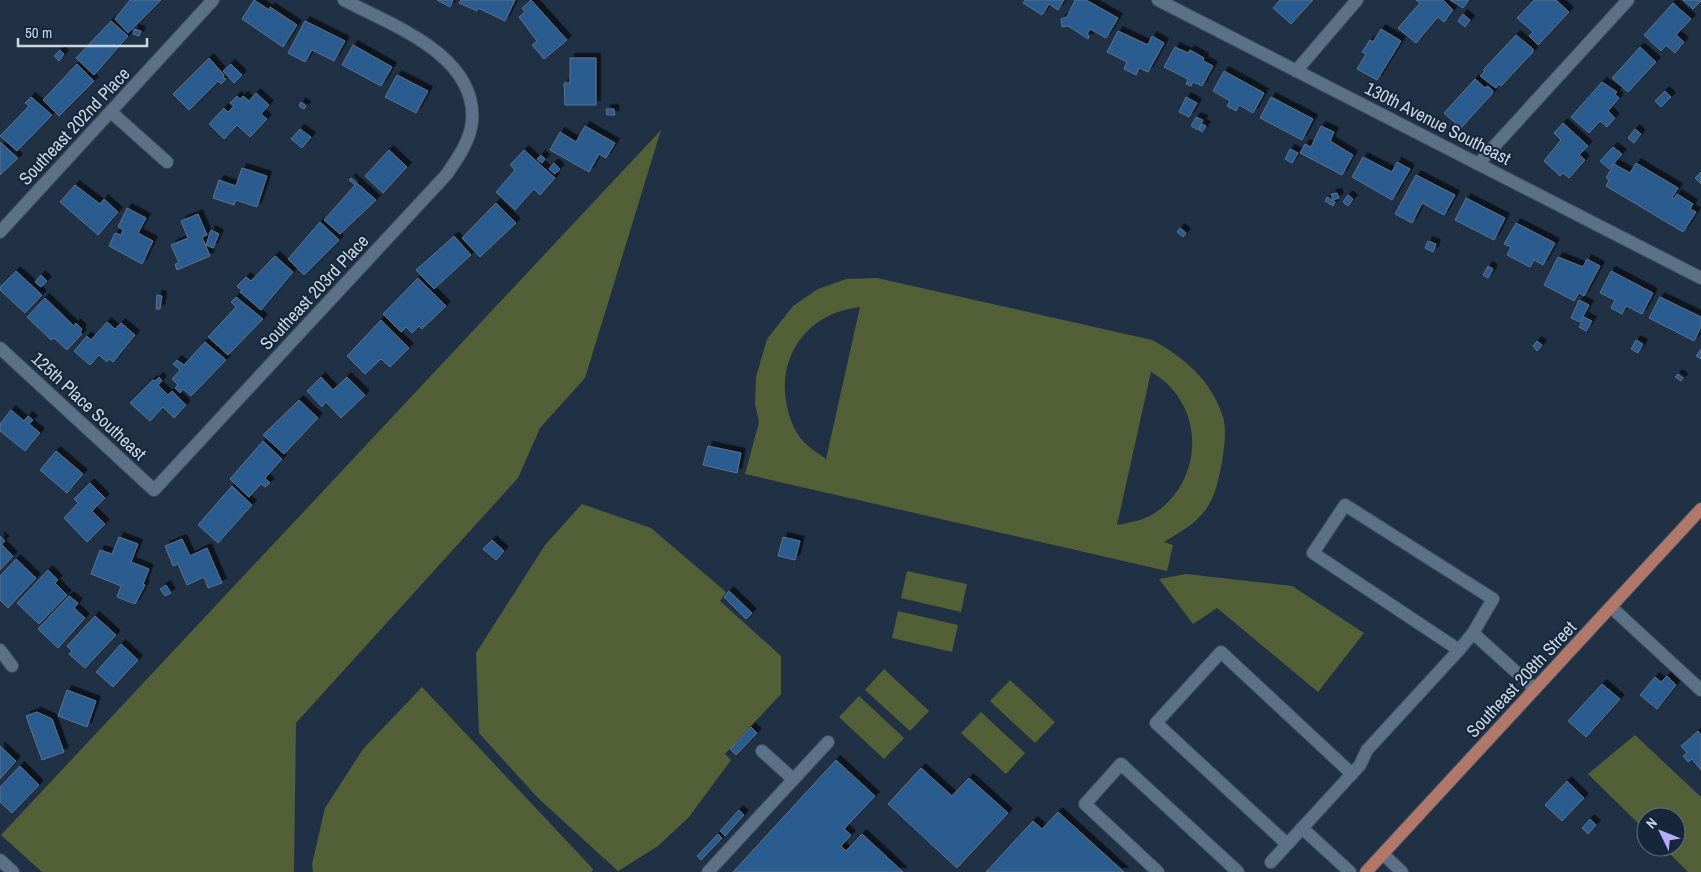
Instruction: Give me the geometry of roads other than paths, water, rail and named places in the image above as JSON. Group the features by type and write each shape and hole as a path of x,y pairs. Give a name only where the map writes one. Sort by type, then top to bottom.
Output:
{"main road":[{"name":"Southeast 208th Street","path":"1366,872 1701,509"}],"street":[{"name":"Southeast 202nd Place","path":"0,232 213,0"},
{"name":"Southeast 203rd Place","path":"154,490 447,174 463,148 472,122 469,102 465,84 443,56 414,37 344,0"},
{"name":"130th Avenue Southeast","path":"1158,0 1478,164 1698,271"},
{"path":"1296,71 1357,0"},
{"path":"1478,164 1628,0"},
{"path":"111,112 167,162"},
{"name":"125th Place Southeast","path":"0,348 154,490"},
{"path":"1270,862 1352,774 1360,765 1367,750 1459,650 1473,633 1493,599 1344,506 1313,553 1459,650"},
{"path":"1611,607 1701,690"},
{"path":"1473,633 1535,689"},
{"path":"0,650 12,666"},
{"path":"1287,844 1156,722 1221,652 1352,774"},
{"path":"708,872 828,742"},
{"path":"762,751 793,779"},
{"path":"1158,872 1085,804 1121,764 1238,872"},
{"path":"1302,828 1350,872"},
{"path":"1383,854 1402,872"},
{"path":"0,860 12,872"}]}
